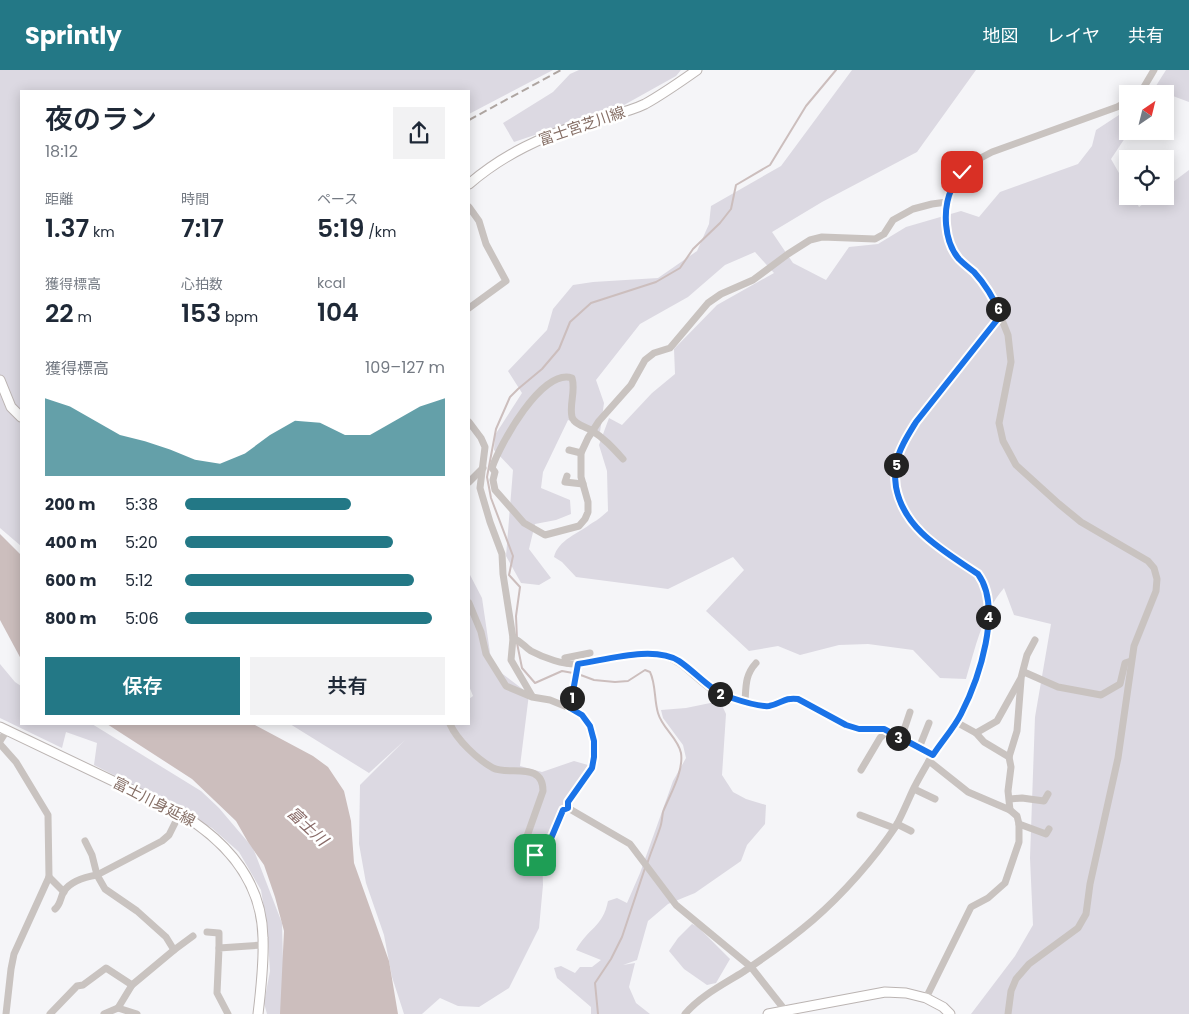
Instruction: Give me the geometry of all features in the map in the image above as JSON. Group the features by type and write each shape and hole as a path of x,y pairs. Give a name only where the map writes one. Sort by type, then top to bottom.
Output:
{"main road":[{"name":"富士宮芝川線","path":"470,183 516,151 558,131 644,104 697,70"},
{"path":"0,380 11,408 20,416"},
{"name":"富士川身延線","path":"3,728 180,813 199,824 230,853 251,885 264,940 262,945 263,967 258,1014"},
{"path":"768,1014 787,1012 886,992 906,992 926,998 950,1014"}],"street":[{"path":"1146,85 1154,70"},
{"path":"1008,1014 1011,991 1016,979 1029,964 1078,928 1086,914 1090,884 1118,758 1134,646 1156,591 1157,579 1154,568 1148,561 1139,554 1081,522 1016,465 1003,441 999,423 1011,362 1008,336 992,295 950,245 946,224 947,202 951,189 962,172 973,162 992,152 1119,106"},
{"path":"623,459 603,438 592,432 575,422 572,417 574,384 572,378 566,376 556,380 540,392 523,411 496,455 492,468 495,472 493,480 495,490 524,522 545,535 579,526 588,512 588,502 581,477 581,453 592,432 630,384 645,360 654,353 670,348 708,303 721,294 753,280 810,240 822,237 875,239 884,234 893,220 913,209 947,202"},
{"path":"470,208 479,221 486,244 506,281 470,307"},
{"path":"685,1014 709,994 751,966 813,920 853,879 895,826 931,758 961,714 985,651 988,618 984,582 978,574 924,536 909,520 898,498 895,476 896,464 904,440 916,422 1001,315"},
{"path":"470,423 481,438 485,448 480,488 502,554 503,574 516,640 511,660 532,697"},
{"path":"568,450 581,453"},
{"path":"470,481 483,468 492,468"},
{"path":"567,476 565,482 583,484"},
{"path":"470,606 481,632 486,654 506,686 532,697 550,700 570,708 582,715 590,726 594,741 592,768 568,802 568,808"},
{"path":"516,640 528,650 537,654 564,659 577,666 635,655 660,654 678,661 719,694 766,706 790,698 798,699 846,725 859,729 884,729 919,748 968,792 1010,810 1017,816 1019,842 1005,883 988,898 971,907 926,998"},
{"path":"1010,810 1008,791 1011,767 1009,757 1017,731 1027,655 1035,640"},
{"path":"564,659 590,653"},
{"path":"1023,675 1058,687 1101,695 1120,684 1125,663 1131,661"},
{"path":"745,702 746,679 750,669 756,663"},
{"path":"570,708 577,666"},
{"path":"976,733 996,721 1023,675"},
{"path":"901,739 910,712"},
{"path":"956,722 976,733 984,742 1009,757"},
{"path":"919,748 929,723"},
{"path":"450,725 456,736 484,762 506,772 527,771 536,774 540,780 543,785 543,791 526,839 525,846 528,852 542,855 547,848 563,810 568,808"},
{"path":"3,728 0,745 16,762 48,815 49,877 14,954 6,1014"},
{"path":"861,770 880,738 887,731"},
{"path":"914,789 935,799"},
{"path":"1010,799 1022,798 1044,801 1048,794"},
{"path":"568,808 630,844 676,905 751,966 787,1012"},
{"path":"55,909 60,905 64,892 73,883 86,876 96,875 162,841 169,835 180,813"},
{"path":"860,814 911,831"},
{"path":"1019,824 1046,834 1049,828"},
{"path":"85,841 92,855 96,875 105,889 137,911 166,937 174,950"},
{"path":"49,877 64,892"},
{"path":"207,932 219,933 217,993 228,1014"},
{"path":"104,1014 118,1008 132,984 193,936"},
{"path":"219,948 262,945"},
{"path":"50,1014 76,986 83,985 106,968 132,984"},
{"path":"118,1008 136,1014"}],"shaded area":[{"path":"0,70 553,70 470,113 470,90 20,90 20,545 0,528"},
{"path":"579,70 681,70 676,76 624,105 514,142 503,123 553,92 570,74"},
{"path":"852,70 976,70 917,152 822,202 772,232 793,263 826,280 849,247 878,244 906,227 961,211 979,217 1000,192 1078,164 1092,146 1096,130 1119,115 1119,140 1124,140 1111,159 1119,173 1119,205 1138,205 1139,207 1142,205 1174,205 1174,181 1189,170 1189,1014 971,1014 1015,956 1033,925 1030,858 1035,717 1051,624 1014,615 1004,588 985,619 966,679 940,678 913,650 868,644 839,645 800,655 778,646 749,651 706,611 744,570 733,557 668,589 576,577 562,562 554,557 564,541 608,511 607,471 599,445 609,418 622,425 652,393 675,374 674,349 717,305 774,273 755,252 725,265 688,297 640,324 596,380 604,403 600,432 568,420 543,472 541,488 570,500 571,514 556,520 535,524 529,549 551,578 539,585 521,583 506,556 513,470 494,450 495,435 522,393 508,371 547,330 553,309 573,285 658,278 697,251 709,224 711,206 781,166"},
{"path":"1166,70 1189,70 1189,102 1174,96 1174,85 1157,85"},
{"path":"470,575 482,598 492,666 529,694 520,766 542,772 574,761 588,765 562,806 542,855 543,885 539,928 509,988 479,1007 458,1006 440,998 422,1014 404,1014 392,977 384,935 366,883 359,844 360,785 405,740 369,773 292,725 470,725 470,698 473,696 470,688"},
{"path":"0,664 20,685 20,725 94,725 201,791 219,808 253,848 282,923 283,961 289,1014 267,1014 264,1003 270,971 267,927 261,890 239,852 212,828 159,798 94,765 97,743 66,732 62,748 0,718"},
{"path":"720,701 726,714 722,775 733,792 746,799 766,805 765,824 747,845 741,861 695,893 668,904 648,921 637,960 623,965 635,963 629,987 636,1003 650,1014 591,1014 591,1007 557,978 554,968 561,966 575,973 580,967 592,967 601,960 576,950 599,922 606,910 608,901 617,898 627,903 640,873 673,781 686,758 683,745 663,718 661,710 686,708"},
{"path":"692,924 698,927 730,959 716,983 707,985 684,969 669,951 678,938"}],"water":[{"path":"0,534 20,554 20,657 0,620"},
{"name":"富士川","path":"109,725 255,725 313,756 328,767 344,791 351,821 354,863 389,961 398,1014 280,1014 284,931 264,865 236,821 192,779"}],"waterway":[{"path":"517,639 516,616 520,587 509,575 513,556 491,498 487,477 496,429 510,397 542,369 559,349 570,322 591,303 656,282 680,268 693,249 720,223 731,209 736,185 770,165 806,106 836,70"},
{"path":"517,643 522,668 535,683 562,671 573,673"},
{"path":"578,674 594,680 615,682 628,681 645,670 650,672 660,718 677,743 681,753 678,776 663,812 661,826 647,864"},
{"path":"598,1014 595,983 611,959 622,937 645,868"}],"railway":[{"path":"470,119 561,70"}],"route":[{"path":"535,855 542,855 547,848 563,810 568,808 568,802 592,768 594,741 590,726 582,715 570,708 578,664 635,655 660,654 678,661 719,694 766,706 790,698 798,699 846,725 859,729 884,729 933,755 956,722 980,669 985,651 988,618 984,582 978,574 924,536 909,520 898,498 895,476 896,464 904,440 916,422 1001,315 992,295 950,245 946,224 947,202 951,189 962,172"}]}
